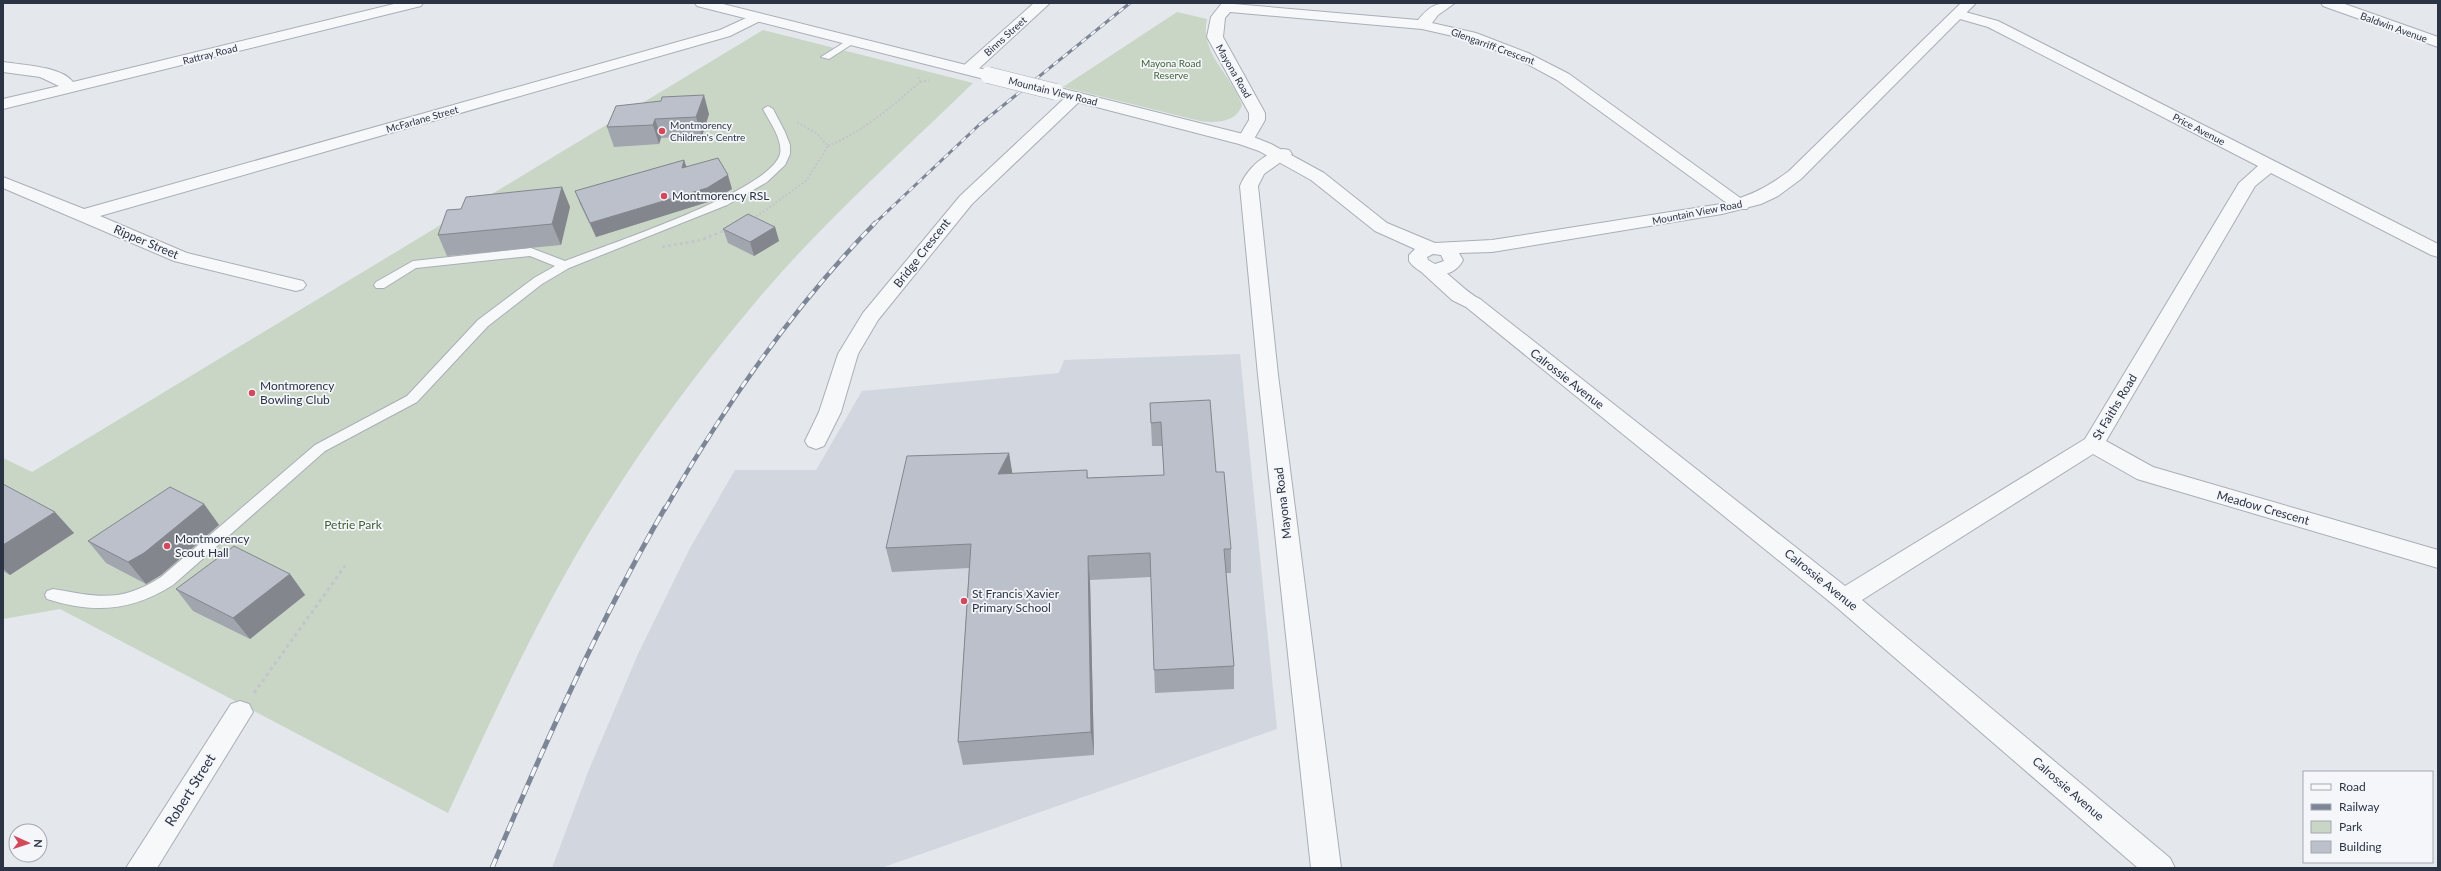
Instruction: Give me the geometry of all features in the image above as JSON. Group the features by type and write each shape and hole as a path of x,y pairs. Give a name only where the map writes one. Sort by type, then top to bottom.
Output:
{"street":[{"name":"Rattray Road","path":"3,104 416,3"},
{"name":"Mountain View Road","path":"702,3 1245,140 1283,154 1322,178 1381,227 1390,241 1423,266 1438,270 1492,246"},
{"name":"Binns Street","path":"968,70 1043,3"},
{"path":"1422,25 1433,12 1448,3"},
{"name":"Baldwin Avenue","path":"2328,3 2438,42"},
{"name":"Glengarriff Crescent","path":"1228,5 1422,25 1471,36 1541,64 1563,77 1741,205"},
{"name":"Mayona Road","path":"1228,5 1218,17 1215,37 1257,113 1257,120 1245,140"},
{"name":"Mountain View Road","path":"1381,227 1393,231 1417,244 1435,248 1492,246 1701,214 1741,205 1772,192 1795,175 1963,9"},
{"name":"Price Avenue","path":"1963,9 2438,251"},
{"name":"McFarlane Street","path":"84,215 725,33 757,17"},
{"path":"3,67 41,72 58,77 66,83 67,88"},
{"name":"Bridge Crescent","path":"816,441 830,412 848,354 870,316 966,200 1075,97"},
{"name":"Mayona Road","path":"1283,154 1257,170 1251,177 1249,186 1268,375 1326,868"},
{"name":"St Faiths Road","path":"1844,599 2093,444 2248,183 2270,165"},
{"name":"Ripper Street","path":"3,182 181,257 296,285"},
{"path":"1423,266 1417,258 1420,252 1435,248"},
{"name":"Calrossie Avenue","path":"1435,248 1451,254 1454,260 1452,264 1455,275 1470,294 1473,303"},
{"name":"Calrossie Avenue","path":"1423,266 1440,276 1456,295 1473,303 1844,599 2160,868"},
{"name":"Meadow Crescent","path":"2093,444 2145,473 2438,559"},
{"name":"Robert Street","path":"141,868 240,712"}],"lane":[{"path":"826,57 851,41"},
{"path":"53,595 104,604 134,600 149,594 167,581 320,448 364,423 412,399 484,322 538,281 565,265 723,203 765,178 777,168 786,154 786,146 768,109"},
{"path":"380,285 413,265 531,252 565,265"}],"path":[{"path":"828,146 859,133 920,82 913,56"},
{"path":"240,712 345,566"}],"shaded area":[{"name":"St Francis Xavier Primary School","path":"1240,354 1277,729 881,868 552,868 588,772 638,654 690,548 735,470 816,470 862,391 1059,373 1064,360"}],"green space":[{"name":"Mayona Road Reserve","path":"1177,12 1207,19 1206,31 1208,43 1212,53 1242,105 1235,115 1219,122 1200,121 1063,87"},
{"name":"Petrie Park","path":"763,30 973,83 802,250 749,310 675,404 608,503 567,571 520,660 448,813 60,609 3,619 3,458 32,472"}],"building":[{"path":"704,95 696,117 655,119 653,125 607,127 616,106 661,101 662,97"},
{"path":"718,158 728,175 707,188 590,223 575,191 684,160 682,168"},
{"path":"562,187 552,224 438,235 447,210 461,209 466,197"},
{"path":"748,214 775,227 750,242 723,229"},
{"path":"1210,400 1216,472 1224,472 1231,549 1224,549 1234,666 1154,670 1150,553 1088,556 1091,732 958,742 971,544 886,548 907,456 1009,453 998,474 1087,470 1087,478 1164,475 1161,422 1151,423 1150,403"},
{"path":"3,484 55,512 3,545"},
{"path":"170,487 204,504 144,553 128,562 88,541"},
{"path":"234,546 290,574 233,618 176,589"}],"railway":[{"path":"875,223 979,125 1130,3"},
{"path":"665,509 711,433 761,360 815,289 875,223"},
{"path":"492,868 573,685 617,596 665,508"}],"place":[{"name":"Montmorency Children's Centre","path":"662,131"},
{"name":"Montmorency RSL","path":"664,196"},
{"name":"Montmorency Bowling Club","path":"252,393"},
{"name":"Montmorency Scout Hall","path":"167,546"},
{"name":"St Francis Xavier Primary School","path":"964,601"}]}
